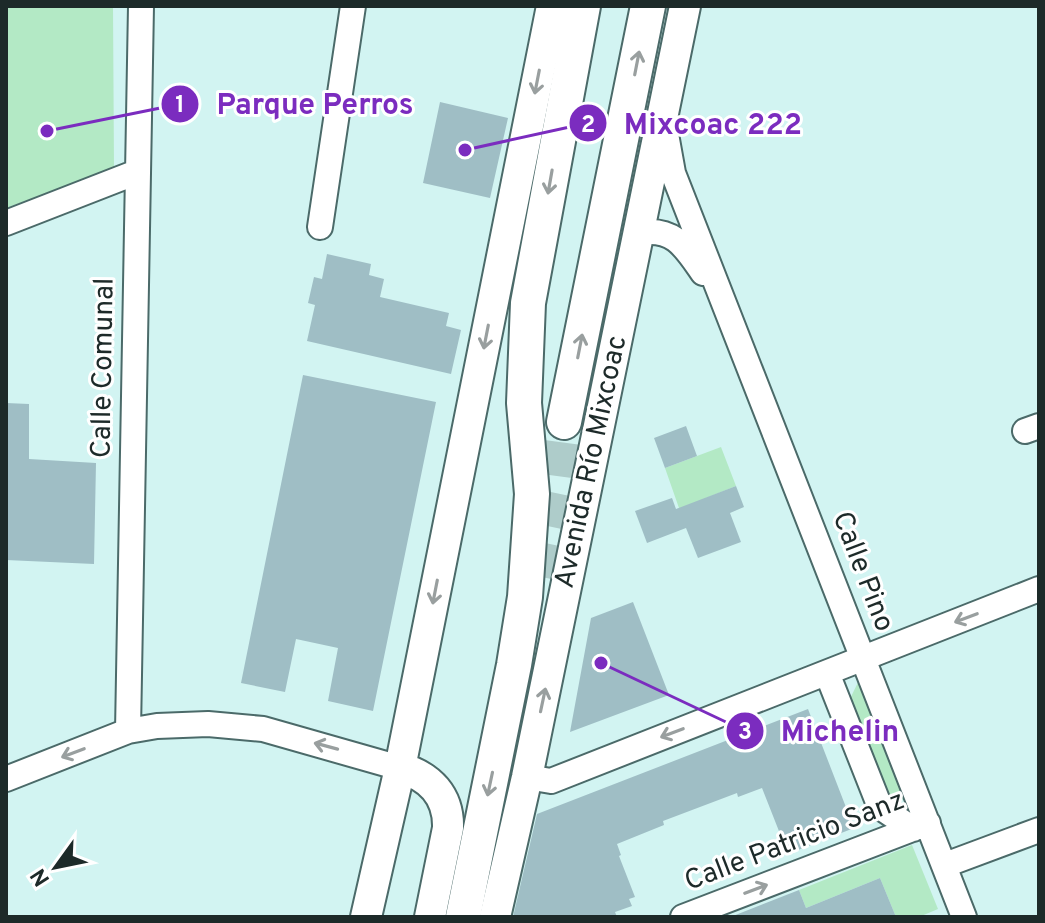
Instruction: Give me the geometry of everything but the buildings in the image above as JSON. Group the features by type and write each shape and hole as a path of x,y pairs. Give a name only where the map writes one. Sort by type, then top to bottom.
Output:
{"highway":[{"path":"463,917 525,597 532,494 524,403 528,303 583,6"},
{"path":"564,422 648,6"}],"main road":[{"path":"366,917 400,768 552,6"},
{"name":"Avenida Río Mixcoac","path":"495,917 527,777 685,6"},
{"path":"400,768 417,773 433,785 448,813 448,828 430,917"}],"street":[{"name":"Calle Comunal","path":"128,731 141,6"},
{"path":"320,227 353,6"},
{"name":"Calle Pino","path":"663,114 673,173 863,658 921,826 945,865 964,917"},
{"path":"6,223 137,172"},
{"name":"Calle Pino","path":"639,233 652,231 678,240 723,301"},
{"path":"527,777 551,781 1039,589"},
{"path":"827,673 880,807 921,826"},
{"path":"6,779 128,731 157,726 208,724 263,729 400,768"},
{"name":"Calle Patricio Sanz","path":"683,917 921,826"},
{"path":"945,865 1039,830"}],"green space":[{"path":"6,6 113,6 114,169 6,208"},
{"path":"721,447 736,486 706,498 686,528 665,468"},
{"path":"864,670 913,795 885,807 846,707"},
{"path":"912,845 938,909 919,917 896,917 880,878 806,908 799,890"}],"tunnel":[{"path":"537,576 555,490 564,422"}],"place":[{"name":"Parque Perros","path":"47,131"},
{"name":"Mixcoac 222","path":"465,150"},
{"name":"Michelin","path":"601,663"}]}
